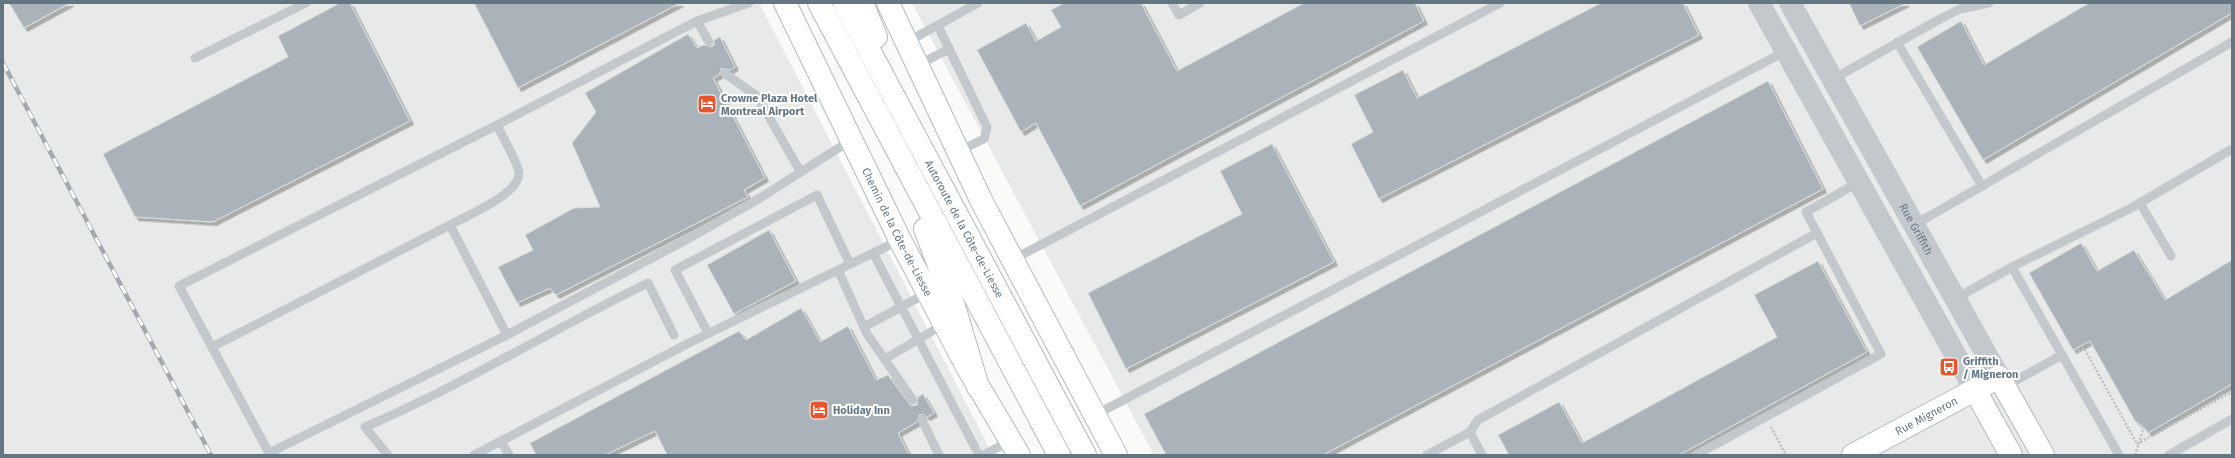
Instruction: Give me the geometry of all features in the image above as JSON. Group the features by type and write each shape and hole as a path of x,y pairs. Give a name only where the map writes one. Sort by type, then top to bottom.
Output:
{"main road":[{"name":"Chemin de la Côte-de-Liesse","path":"786,3 900,240 978,387 1015,447"},
{"name":"Autoroute de la Côte-de-Liesse","path":"820,3 1059,455"},
{"name":"Autoroute de la Côte-de-Liesse","path":"844,3 1085,455"},
{"path":"862,3 916,139"},
{"path":"888,3 958,151 1012,260 1116,455"},
{"path":"887,131 953,303 978,387"},
{"name":"Rue Migneron","path":"1853,455 1975,390 2002,382"},
{"name":"Rue Griffith","path":"2002,382 2042,455"},
{"path":"1975,390 2011,455"}],"street":[{"path":"1759,3 1975,390"},
{"name":"Rue Griffith","path":"1790,3 2002,382"}],"lane":[{"path":"195,58 306,3"},
{"path":"749,3 697,21 497,125 179,286 269,452 508,335 684,241 760,198 800,171 851,140"},
{"path":"907,42 978,3"},
{"path":"1172,3 1179,15 1200,3"},
{"path":"1012,260 1500,3"},
{"path":"1833,79 1897,42 1960,9 1989,3"},
{"path":"697,21 709,42"},
{"path":"938,26 987,127 984,139 958,151"},
{"path":"1897,42 1982,186"},
{"path":"1914,225 2232,42"},
{"path":"918,65 949,49"},
{"path":"1095,415 1786,51"},
{"path":"724,73 757,96 800,171"},
{"path":"212,347 498,199 517,184 519,172 497,125"},
{"path":"1955,299 2012,267 2140,203 2232,149"},
{"path":"1696,455 1881,354 1806,212 1859,182"},
{"path":"708,333 675,270 817,195 850,264"},
{"path":"2140,203 2170,256"},
{"path":"450,224 508,335"},
{"path":"1427,455 1470,432 1478,420 1817,233"},
{"path":"474,455 708,333 900,240"},
{"path":"873,253 979,455"},
{"path":"2012,267 2067,355 2119,455"},
{"path":"838,270 864,327 913,400"},
{"path":"388,455 365,427 425,401 500,362 540,338 648,283 674,335"},
{"path":"864,327 928,293"},
{"path":"885,359 944,324"},
{"path":"2002,382 2067,355"},
{"path":"2170,455 2232,419"},
{"path":"922,420 939,455"},
{"path":"1470,432 1482,455"},
{"path":"501,440 509,455"},
{"path":"984,455 1015,447"}],"path":[{"path":"2067,355 2084,348 2137,444"},
{"path":"2137,444 2232,392"},
{"path":"2135,455 2137,444 2144,427"},
{"path":"1777,437 1786,455"}],"shaded area":[{"path":"3,3 759,3 993,455 3,455"},
{"path":"912,3 2232,3 2232,455 1154,455"}],"building":[{"path":"9,3 70,3 24,28"},
{"path":"340,3 350,3 410,121 213,222 135,217 103,154 288,57 278,36"},
{"path":"474,3 680,3 518,88"},
{"path":"1064,3 1141,3 1177,71 1304,3 1415,3 1424,21 1080,206 1036,123 1021,132 977,50 1026,23 1036,41 1061,27 1051,10"},
{"path":"1601,3 1683,3 1699,35 1379,199 1351,144 1373,132 1354,95 1403,70 1417,98"},
{"path":"1849,3 1906,3 1860,26"},
{"path":"2089,3 2232,3 2232,13 1983,160 1917,47 1961,21 1984,65"},
{"path":"688,34 697,48 704,45 712,47 714,45 714,40 720,37 735,67 730,70 721,68 719,75 713,78 765,178 744,190 748,197 556,295 550,288 517,303 498,267 533,250 525,235 574,208 600,207 572,143 596,112 585,93"},
{"path":"1768,81 1823,189 1323,455 1166,455 1144,414"},
{"path":"1272,144 1334,262 1126,369 1088,293 1242,214 1220,171"},
{"path":"769,230 796,281 734,314 707,265"},
{"path":"2081,243 2097,271 2134,250 2165,300 2232,260 2232,384 2148,433 2144,427 2135,421 2090,341 2073,350 2029,273"},
{"path":"1818,261 1867,352 1679,455 1509,455 1498,435 1559,402 1582,443 1777,337 1754,295"},
{"path":"801,308 820,342 848,326 876,380 888,375 911,406 917,405 918,397 923,394 934,413 927,417 923,414 919,415 917,422 898,433 909,455 667,455 655,431 605,455 536,455 530,443 739,331 746,340"}],"railway":[{"path":"3,63 211,455"}],"place":[{"name":"Crowne Plaza Hotel Montreal Airport","path":"707,104"},
{"name":"Griffith / Migneron","path":"1949,367"},
{"name":"Holiday Inn","path":"819,410"}]}
